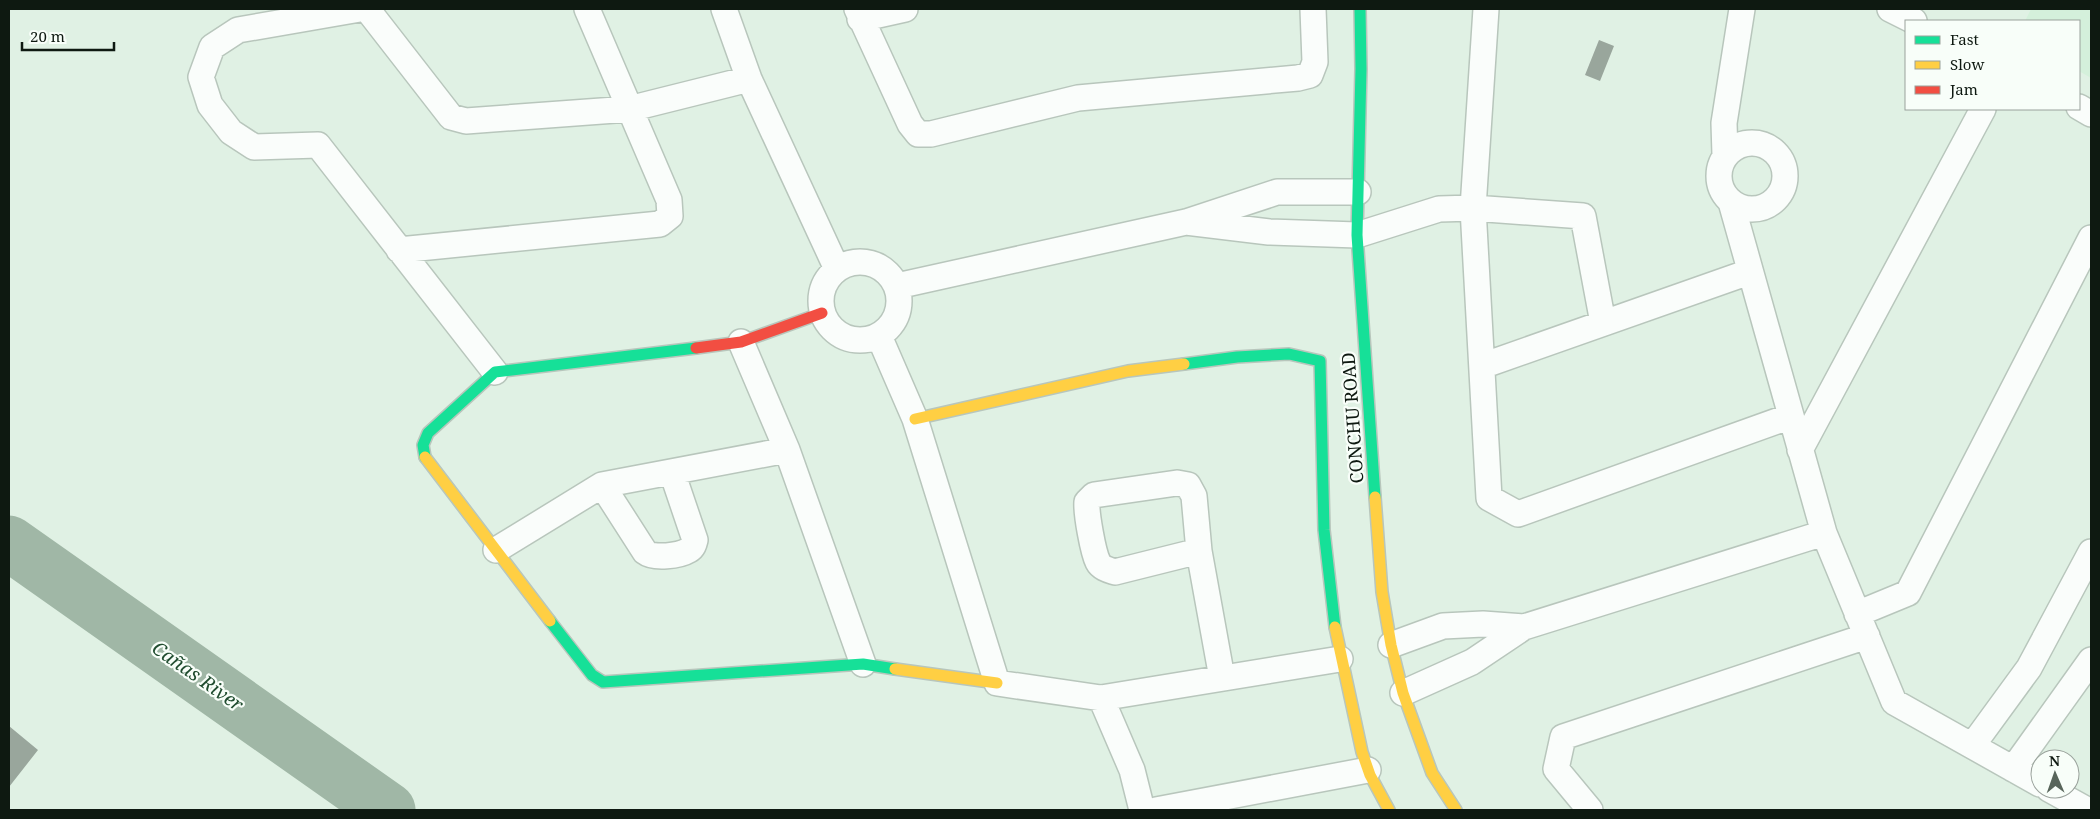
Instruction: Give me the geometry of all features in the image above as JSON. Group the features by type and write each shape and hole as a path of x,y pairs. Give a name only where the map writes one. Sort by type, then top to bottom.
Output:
{"street":[{"path":"360,9 238,30 212,47 201,77 210,105 231,132 254,146 318,145 495,372"},
{"path":"366,9 451,117 466,121 629,109 749,79"},
{"path":"399,250 660,224 670,216 670,200 587,9"},
{"path":"724,9 749,79 837,269"},
{"path":"905,9 859,14 910,124 918,134 931,134 1078,98 1298,78 1310,75 1315,62 1313,9"},
{"name":"CONCHU ROAD","path":"1360,9 1361,68 1357,235 1382,592 1391,645 1403,693 1432,772 1456,810"},
{"path":"1486,9 1473,208 1488,498 1518,514 1791,416"},
{"path":"1742,9 1724,123 1725,155 1720,167 1719,180 1723,192 1731,202 1749,272 1824,533 1894,702 2030,778"},
{"path":"1890,9 1912,20"},
{"path":"2080,108 2091,114"},
{"path":"1800,450 1982,110"},
{"path":"1725,155 1735,147 1747,142 1761,144 1773,149 1786,172 1784,185 1778,197 1768,206 1756,209 1743,208 1731,202"},
{"path":"897,286 1186,222 1276,192 1358,192"},
{"path":"1186,222 1270,232 1357,235 1439,209 1473,208 1583,216 1602,323"},
{"path":"1857,614 1908,593 2091,238"},
{"path":"864,262 877,266 889,274 897,286 900,300 897,314 890,327 879,336 866,340 852,340 833,329 822,313 820,301 822,289 828,278 837,269 849,263 864,262"},
{"path":"1482,366 1749,272"},
{"path":"822,313 741,342 495,372 428,433 423,445 425,457 592,675 603,682 863,664 1101,698 1340,659"},
{"path":"879,336 915,419 997,682"},
{"path":"741,342 787,450 863,664"},
{"path":"915,419 1128,371 1237,357 1289,354 1320,361 1319,446 1322,529 1330,605 1340,659 1368,770 1389,810"},
{"path":"496,550 602,485 787,450"},
{"path":"602,485 645,552 651,556 658,556 688,551 693,546 695,540 672,472"},
{"path":"1199,551 1115,572 1105,569 1098,563 1086,512 1087,502 1094,495 1177,483 1188,485 1194,496 1199,551 1222,678"},
{"path":"1403,693 1472,662 1524,627 1824,533"},
{"path":"1972,746 2029,668 2091,552"},
{"path":"1391,645 1443,626 1483,624 1524,627"},
{"path":"1590,810 1556,769 1563,737 1866,636"},
{"path":"2013,769 2091,660"},
{"path":"1101,698 1132,770 1142,810"},
{"path":"1156,810 1368,770"},
{"path":"2067,799 2087,810"}],"shaded area":[{"path":"2031,9 2091,9 2091,78 2080,72 2080,20 2026,20"}],"building":[{"path":"1599,40 1614,46 1600,81 1585,75"},
{"path":"9,726 38,750 9,787"}],"waterway":[{"name":"Cañas River","path":"9,543 388,810"}],"traffic: fast":[{"path":"1360,9 1361,69 1357,235 1375,497"},
{"path":"425,457 423,445 428,433 495,372 696,348"},
{"path":"1184,364 1237,357 1289,354 1320,361 1324,530 1335,627"},
{"path":"550,621 592,675 603,682 863,664 895,669"}],"traffic: slow":[{"path":"915,419 1128,371 1184,364"},
{"path":"425,457 550,621"},
{"path":"1375,497 1382,592 1391,645 1403,693 1432,773 1456,810"},
{"path":"1335,627 1362,752 1370,775 1389,810"},
{"path":"895,669 997,683"}],"traffic: jam":[{"path":"696,348 741,342 822,313"}]}
